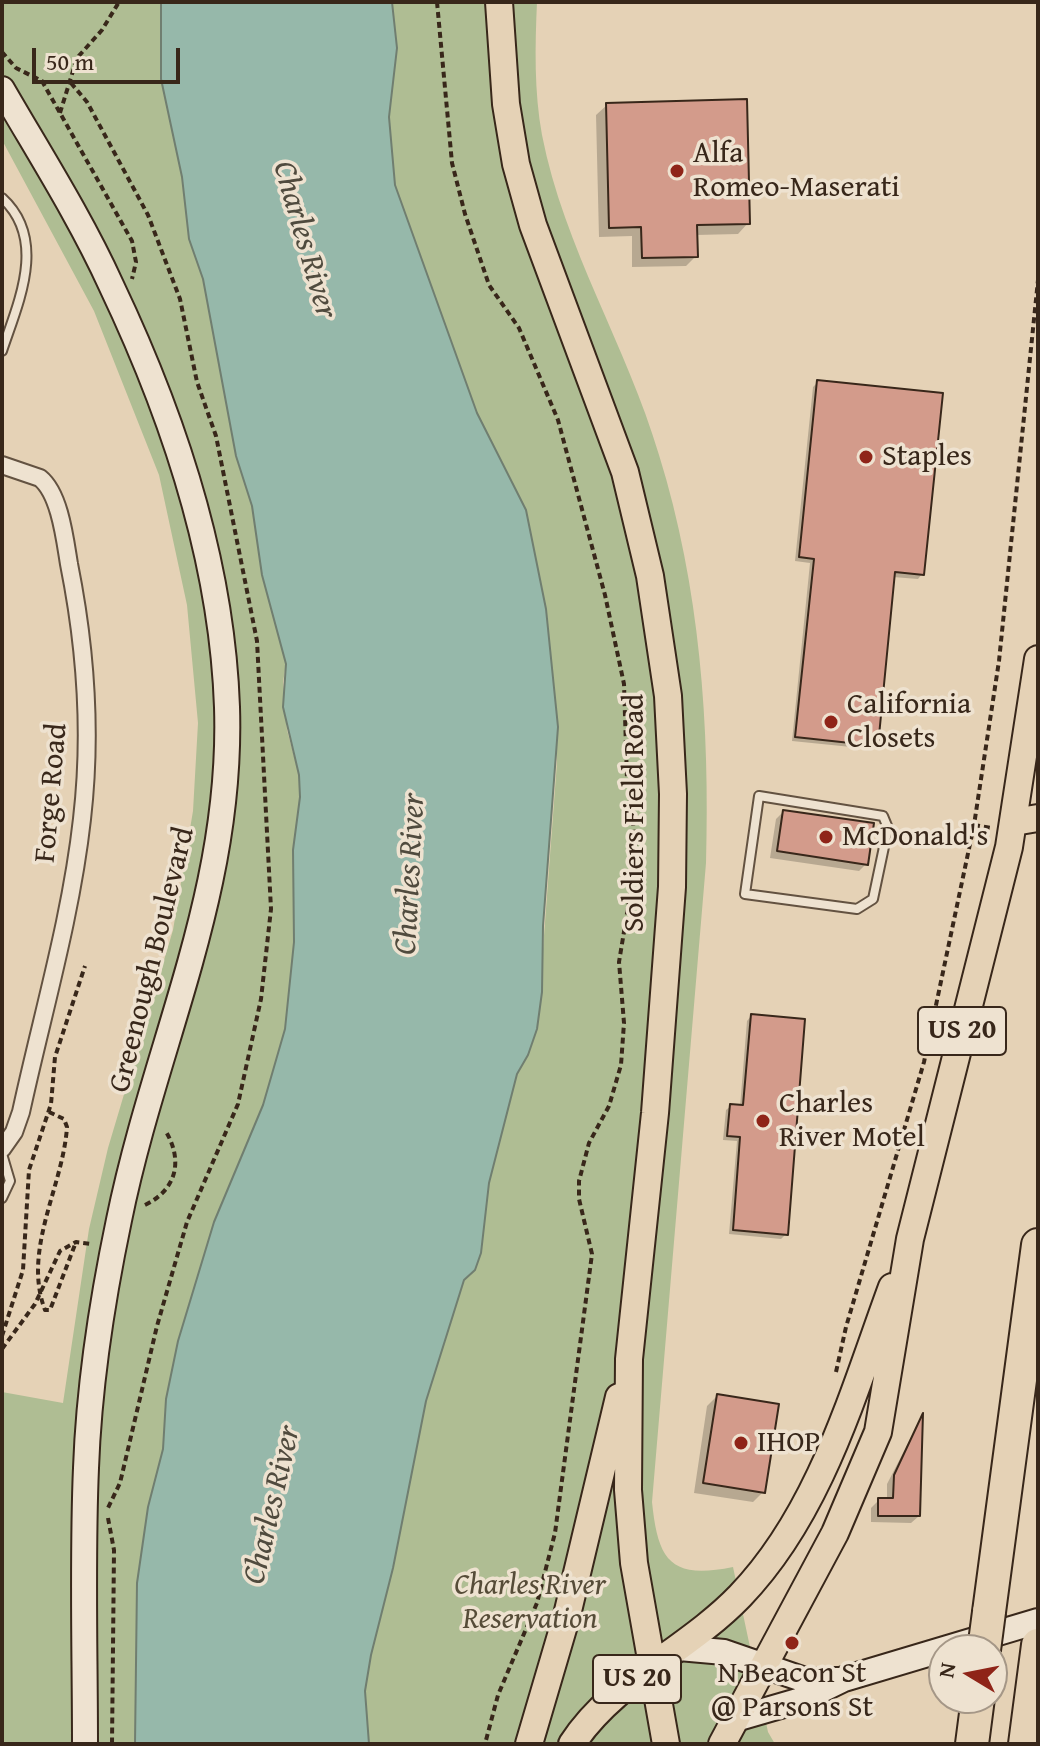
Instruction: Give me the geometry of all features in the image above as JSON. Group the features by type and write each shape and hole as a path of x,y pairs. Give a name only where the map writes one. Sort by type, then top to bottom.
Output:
{"highway":[{"path":"986,1634 1038,1245"},
{"path":"1025,1744 1038,1645"},
{"path":"972,1744 976,1714"}],"main road":[{"name":"Soldiers Field Road","path":"499,2 504,88 516,164 540,243 625,472 650,576 668,696 673,794 672,887 655,1113 629,1359 631,1525 666,1744"},
{"path":"1029,788 1038,659"},
{"name":"US 20","path":"727,1732 835,1533 873,1447 885,1404 910,1239 1017,823 1029,788"},
{"name":"US 20","path":"572,1744 606,1703 742,1595 766,1566 796,1520 848,1406 910,1239"},
{"name":"Soldiers Field Road","path":"529,1744 567,1615 629,1359"}],"street":[{"name":"Greenough Boulevard","path":"2,89 111,283 159,403 187,485 209,568 218,613 227,705 223,809 207,905 119,1218 95,1366 86,1469 85,1744"},
{"name":"Forge Road","path":"2,465 40,478 53,499 79,613 87,703 85,789 75,871 21,1112 2,1152"},
{"path":"727,1732 844,1679 1038,1621"},
{"path":"679,1648 718,1650 805,1680 844,1679"}],"lane":[{"path":"2,198 21,227 27,260 2,351"},
{"path":"759,796 883,816 888,828 878,892 867,904 857,909 745,894 759,796"},
{"path":"2,1152 10,1181 2,1198"}],"path":[{"path":"60,113 77,58 102,30 119,2"},
{"path":"437,2 452,163 465,214 482,271 519,328 558,420 605,595 624,684 627,779 636,837 635,871 619,962 624,1023 621,1065 609,1106 589,1143 579,1181 579,1199 592,1254 562,1490 545,1577 498,1695 485,1744"},
{"path":"2,52 16,68 42,81 132,241 136,253 133,286"},
{"path":"836,1375 846,1327 924,1062 974,825 990,734 1038,280"},
{"path":"974,825 1017,823"},
{"path":"2,1336 23,1270 29,1170 49,1112 56,1078 55,1057 85,966"},
{"path":"49,1112 64,1119 67,1127 42,1239 40,1289 45,1310 50,1310 76,1242"},
{"path":"143,1193 139,1207 168,1189 175,1177 174,1150 162,1126 159,1135"},
{"path":"2,1349 17,1332 60,1251 76,1242 100,1245"},
{"path":"102,1501 114,1550 112,1744"}],"green space":[{"path":"2,2 161,2 161,79 182,177 189,239 203,279 236,456 252,506 262,575 286,664 283,682 287,730 299,775 300,797 293,850 294,942 285,1029 263,1105 214,1222 178,1341 166,1399 163,1449 148,1507 137,1583 135,1744 2,1744 2,1392 63,1403 89,1229 108,1148 173,930 193,811 198,723 187,605 159,475 94,311 2,140"},
{"name":"Charles River Reservation","path":"392,2 537,2 538,102 552,177 580,257 646,415 673,505 684,555 704,709 706,863 652,1502 658,1538 671,1561 695,1570 733,1567 768,1732 775,1744 369,1744 365,1691 426,1401 464,1280 475,1270 480,1254 489,1183 517,1074 537,1029 557,762 546,609 526,510 477,413 395,185 389,117 397,48"}],"water":[{"name":"Charles River","path":"161,2 392,2 397,48 389,117 395,185 477,413 526,510 546,609 558,727 543,926 542,992 537,1029 517,1074 489,1183 481,1253 475,1270 464,1280 426,1401 365,1691 369,1744 135,1744 137,1583 148,1507 163,1449 166,1399 178,1341 214,1222 263,1105 285,1029 294,942 293,850 300,797 299,775 283,707 286,664 262,575 252,506 236,456 203,279 189,239 182,177 161,79"}],"building":[{"path":"747,99 750,224 697,225 698,257 642,258 641,227 609,228 606,103"},
{"path":"817,380 943,393 924,575 895,572 878,746 795,737 814,559 799,557"},
{"name":"McDonald's","path":"783,810 874,823 868,865 777,851"},
{"name":"Charles River Motel","path":"751,1014 805,1019 788,1235 733,1230 740,1137 727,1136 730,1104 743,1105"},
{"name":"IHOP","path":"717,1394 779,1404 765,1493 703,1483"},
{"path":"923,1413 920,1516 878,1516 878,1498 893,1498 894,1475"}],"place":[{"name":"Alfa Romeo-Maserati","path":"677,171"},
{"name":"Staples","path":"866,457"},
{"name":"California Closets","path":"831,722"},
{"name":"McDonald's","path":"826,837"},
{"name":"Charles River Motel","path":"763,1121"},
{"name":"IHOP","path":"741,1443"},
{"name":"N Beacon St @ Parsons St","path":"792,1643"}]}
